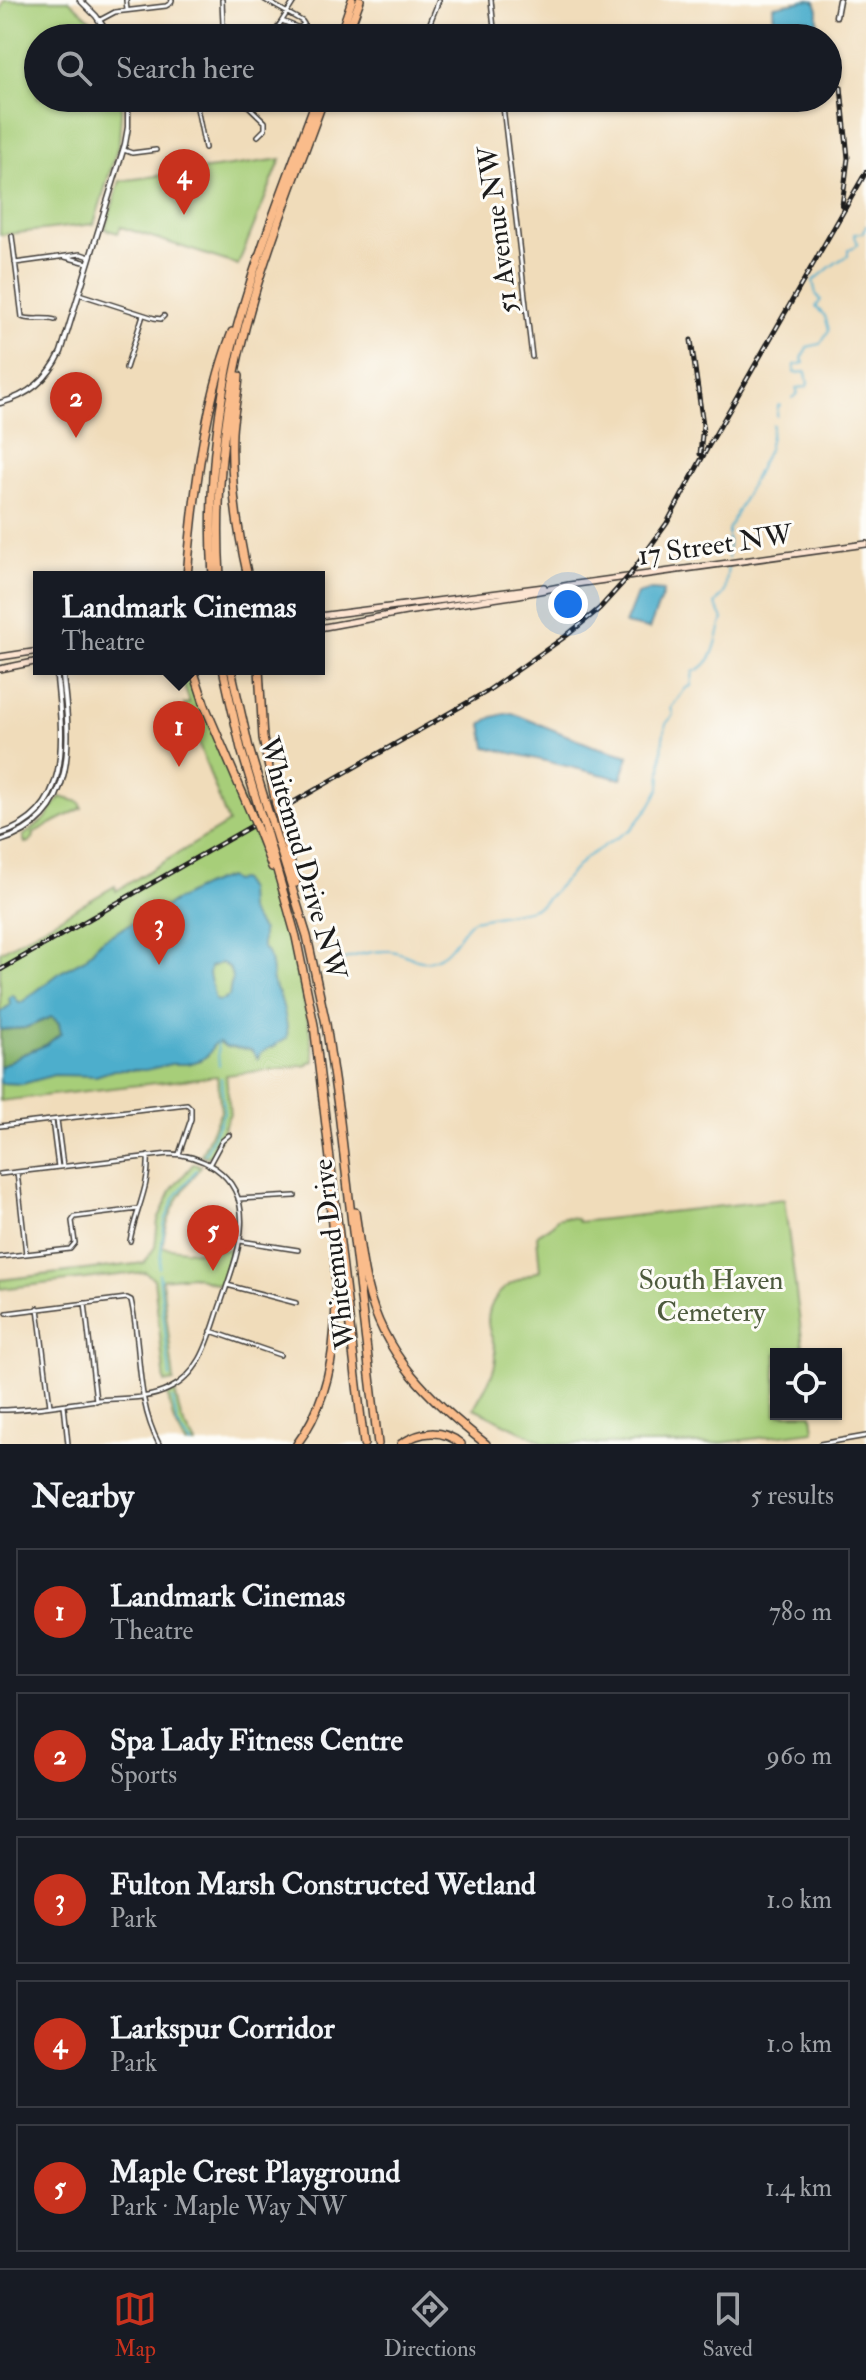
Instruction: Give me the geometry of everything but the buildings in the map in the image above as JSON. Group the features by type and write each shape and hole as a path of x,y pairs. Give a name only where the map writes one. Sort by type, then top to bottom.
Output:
{"highway":[{"path":"344,24 352,0"},
{"path":"351,24 360,0"},
{"path":"188,571 196,490 210,411 226,349 312,112"},
{"path":"220,571 220,494 228,409 240,350 262,272 319,112"},
{"path":"213,571 216,445 229,363 246,297"},
{"path":"240,350 232,464 236,520 246,571"},
{"path":"195,675 205,706 268,822 276,804 263,738 260,675"},
{"name":"Whitemud Drive NW","path":"224,675 260,812 268,822 299,893 331,1059"},
{"name":"Whitemud Drive NW","path":"232,675 260,812"},
{"name":"Whitemud Drive NW","path":"268,822 296,937 319,1060"},
{"name":"Whitemud Drive","path":"331,1059 378,1444"},
{"name":"Whitemud Drive","path":"319,1060 364,1444"},
{"path":"297,1444 320,1403 330,1368 333,1339 335,1277 320,1074"},
{"path":"339,1113 367,1286 384,1334 399,1361 431,1399 486,1444"},
{"path":"401,1444 415,1435 434,1433 461,1444"}],"main road":[{"name":"17 Street NW","path":"325,615 866,544"},
{"name":"17 Street NW","path":"325,627 569,585"},
{"path":"0,659 33,652"},
{"path":"0,669 33,662"}],"street":[{"path":"80,0 102,24"},
{"path":"126,0 127,10"},
{"path":"265,0 304,24"},
{"path":"280,24 295,0"},
{"path":"430,24 439,0"},
{"path":"491,0 494,24"},
{"path":"836,16 839,0"},
{"path":"222,1 223,24"},
{"path":"100,20 111,13 172,2"},
{"path":"282,21 289,24"},
{"path":"0,403 15,399 36,386 53,368 61,352 124,150 128,112"},
{"path":"198,112 205,148"},
{"path":"255,112 265,122 265,129 258,136"},
{"name":"51 Avenue NW","path":"504,112 532,357"},
{"path":"124,150 132,153 156,150"},
{"path":"12,236 23,318 55,320"},
{"path":"15,263 65,257 89,260"},
{"path":"79,294 158,319 164,316"},
{"path":"126,368 143,315"},
{"path":"0,834 33,816 48,798 55,783 62,739 57,675"},
{"path":"0,841 36,821 59,791 68,751 63,675"},
{"path":"0,1126 188,1105 191,1115 179,1154"},
{"path":"54,1120 60,1166"},
{"path":"209,1165 220,1144 229,1135"},
{"path":"0,1174 179,1154 209,1165 229,1181 238,1199 242,1220 240,1241 227,1285 202,1356 189,1374 169,1389 143,1396 0,1410"},
{"path":"130,1241 148,1178 148,1156"},
{"path":"17,1172 26,1254"},
{"path":"238,1199 295,1196"},
{"path":"0,1257 68,1249 73,1246 73,1218 138,1209"},
{"path":"240,1241 298,1250"},
{"path":"227,1285 296,1303"},
{"path":"7,1313 130,1299 143,1396 159,1444"},
{"path":"85,1303 96,1401"},
{"path":"38,1308 50,1406"},
{"path":"211,1331 280,1355"},
{"path":"64,1405 68,1444"},
{"path":"820,1444 866,1436"}],"green space":[{"path":"4,0 69,0 94,24 24,24 24,112 121,112 119,142 94,224 0,235 0,13"},
{"path":"281,159 238,265 121,227 118,233 105,229 120,181"},
{"path":"180,675 190,675 268,871 296,964 314,1061 308,1065 226,1075 230,1113 212,1155 208,1157 201,1155 221,1111 217,1076 0,1101 0,952 115,886 116,891 228,823 184,704 190,703"},
{"path":"60,797 80,802 82,808 33,833 34,836 25,843 23,836 46,818"},
{"path":"49,1017 59,1023 61,1033 46,1045 0,1067 0,1030 25,1028"},
{"path":"194,1163 201,1166 176,1204 167,1223 162,1247 201,1252 232,1249 220,1285 192,1276 162,1279 174,1381 165,1383 154,1279 145,1272 0,1289 0,1280 144,1263 155,1247 158,1220 172,1189"},
{"name":"South Haven Cemetery","path":"784,1199 803,1348 770,1348 770,1420 813,1420 814,1431 713,1444 547,1444 474,1408 495,1363 496,1351 488,1324 494,1300 506,1287 540,1270 537,1236 542,1231 564,1217 576,1218 579,1222"},
{"path":"175,1392 181,1418 196,1444 186,1444 173,1419 168,1396"}],"water":[{"path":"815,1 818,24 774,24 773,6"},
{"path":"663,591 663,594 649,629 625,624 637,594"},
{"path":"512,713 593,746 629,756 621,779 486,747 482,724 496,716"},
{"path":"228,877 233,881 241,880 247,890 248,910 262,931 262,947 270,959 287,1038 261,1053 258,1059 251,1050 226,1047 219,1042 201,1060 188,1064 171,1064 146,1070 114,1070 96,1076 54,1075 23,1084 0,1083 0,1067 46,1045 61,1033 59,1023 52,1017 25,1028 0,1030 0,1012 10,1005 9,997 13,995 19,1003 22,1002 62,971 85,959 100,941 145,914","holes":["221,963 229,967 232,977 229,996 215,1000 210,967"]}],"waterway":[{"path":"792,398 798,393 796,388 808,384 806,372 794,373 795,365 804,363 802,359 807,347 820,344 829,330 825,316 816,307 821,300 813,281 848,256 848,249 858,244 854,234 863,233 866,226"},
{"path":"777,416 780,405"},
{"path":"728,558 728,530 768,450 773,425"},
{"path":"334,963 383,951 398,952 421,961 435,959 448,950 473,920 541,905 585,858 631,829 660,788 663,738 666,724 673,715 671,708 691,686 693,672 707,663 714,650 723,619 715,604 725,592 728,566"},
{"path":"217,1043 219,1065"},
{"path":"205,1154 224,1112 221,1078"},
{"path":"159,1268 165,1221 175,1197 196,1170"},
{"path":"159,1273 170,1377"},
{"path":"173,1399 177,1424 191,1444"}],"railway":[{"path":"842,97 848,158 842,206"},
{"path":"0,970 486,692 599,609 629,576 667,523 866,172"},
{"path":"691,340 703,425 700,454"}],"place":[{"name":"Larkspur Corridor","path":"184,215"},
{"name":"Spa Lady Fitness Centre","path":"76,438"},
{"name":"Landmark Cinemas","path":"179,767"},
{"name":"Fulton Marsh Constructed Wetland","path":"159,965"},
{"name":"Maple Crest Playground","path":"213,1271"}]}
